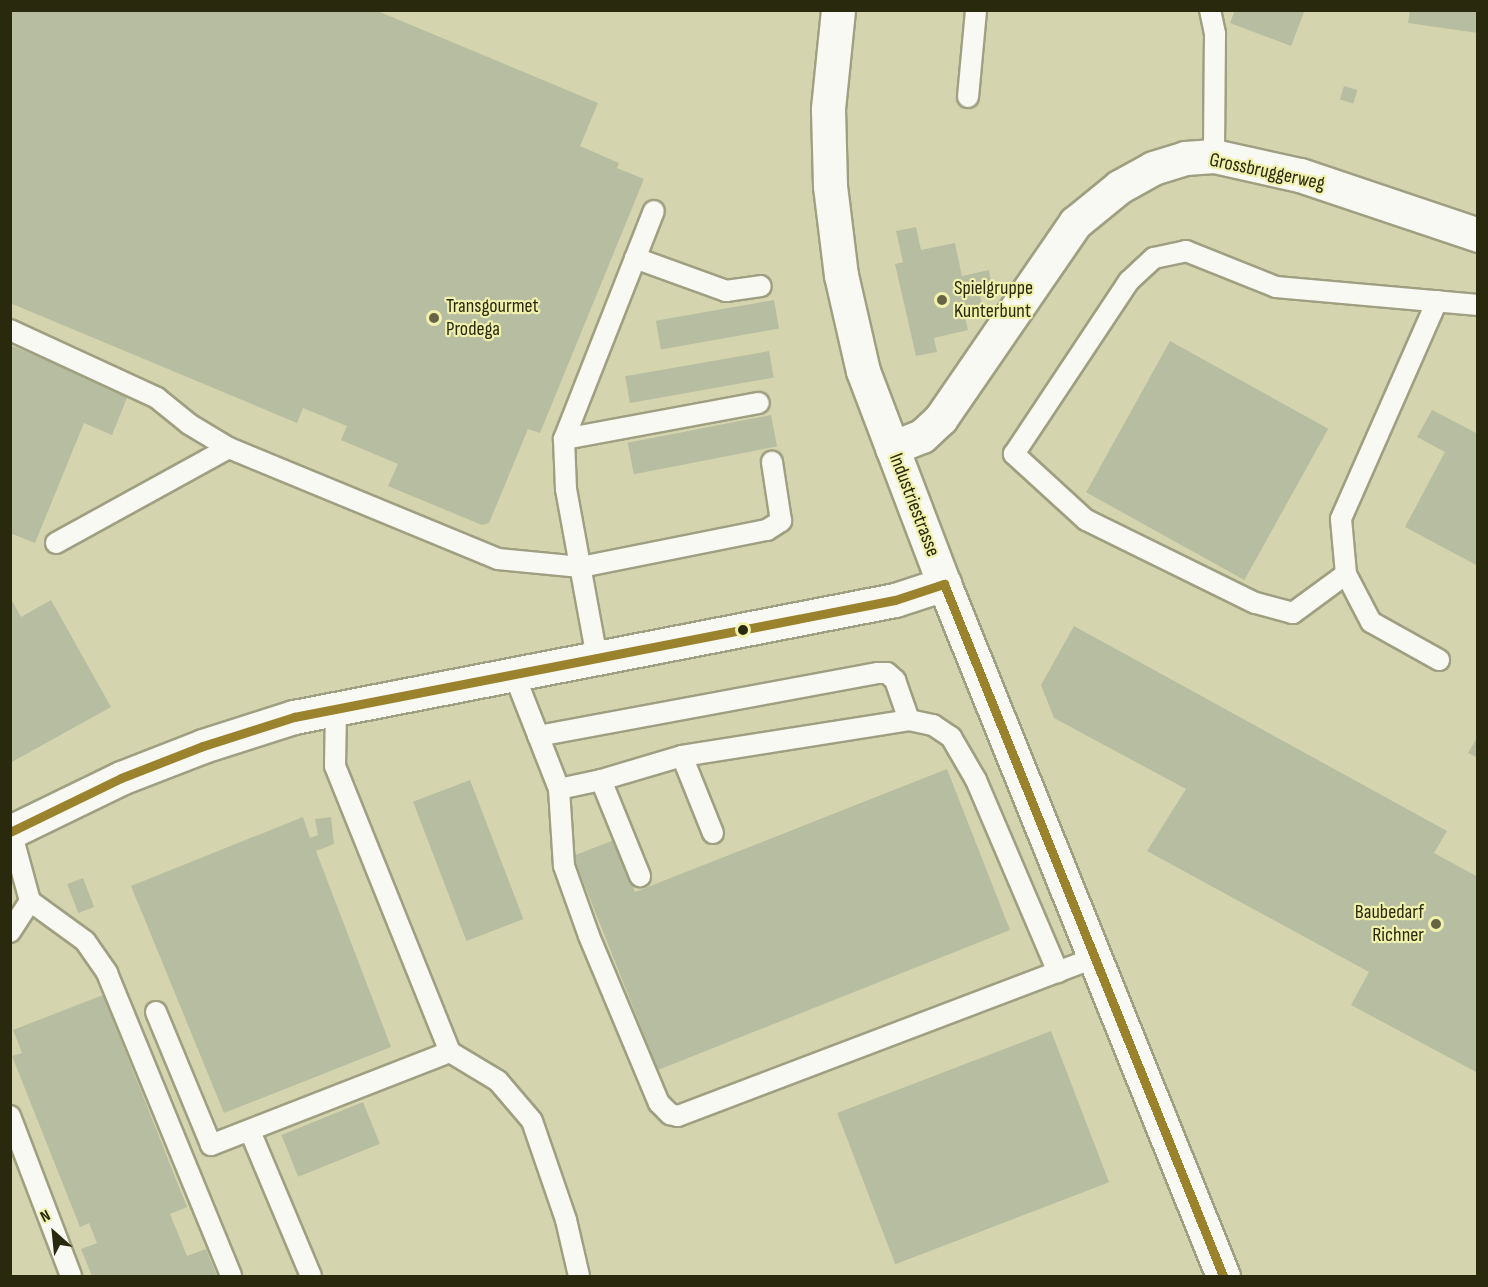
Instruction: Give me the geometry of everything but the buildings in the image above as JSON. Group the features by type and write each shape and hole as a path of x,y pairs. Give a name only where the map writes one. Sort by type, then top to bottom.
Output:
{"street":[{"name":"Industriestrasse","path":"838,10 828,109 831,197 841,275 863,371 944,584 1223,1276"},
{"name":"Grossbruggerweg","path":"892,448 922,436 941,418 1075,223 1119,187 1153,168 1185,158 1214,156 1300,175 1478,235"},
{"path":"11,832 121,778 203,746 294,717 896,600 944,584"}],"lane":[{"path":"968,97 976,10"},
{"path":"1210,10 1215,34 1214,156"},
{"path":"597,658 567,489 564,439 654,211"},
{"path":"1346,574 1293,613 1255,603 1086,520 1014,454 1130,281 1154,258 1186,251 1276,287 1478,305"},
{"path":"635,258 726,291 761,286"},
{"path":"1437,301 1341,519 1346,574 1371,622 1439,660"},
{"path":"10,330 157,398 189,424 229,448 498,559 581,567 767,530 781,521 772,462"},
{"path":"564,439 759,403"},
{"path":"56,543 229,448"},
{"path":"538,736 878,673 886,673 895,680 909,720"},
{"path":"514,674 559,789 564,866 589,936 659,1102 670,1114 678,1116 1096,957"},
{"path":"336,709 335,766 450,1052 498,1081 531,1121 566,1220 579,1276"},
{"path":"559,789 601,780 682,756 909,720 933,724 951,737 976,780 1058,972"},
{"path":"682,756 712,833"},
{"path":"601,780 640,876"},
{"path":"11,832 30,901 85,940 107,973 231,1276"},
{"path":"10,932 30,901"},
{"path":"156,1012 212,1145 450,1052"},
{"path":"10,1116 72,1276"},
{"path":"250,1131 311,1276"}],"transit line":[{"path":"944,584 1223,1276"},
{"path":"10,832 121,778 203,746 294,717 895,600 944,584"}],"place":[{"name":"Spielgruppe Kunterbunt","path":"942,300"},
{"name":"Transgourmet Prodega","path":"434,318"},
{"name":"Baubedarf Richner","path":"1436,924"}]}
